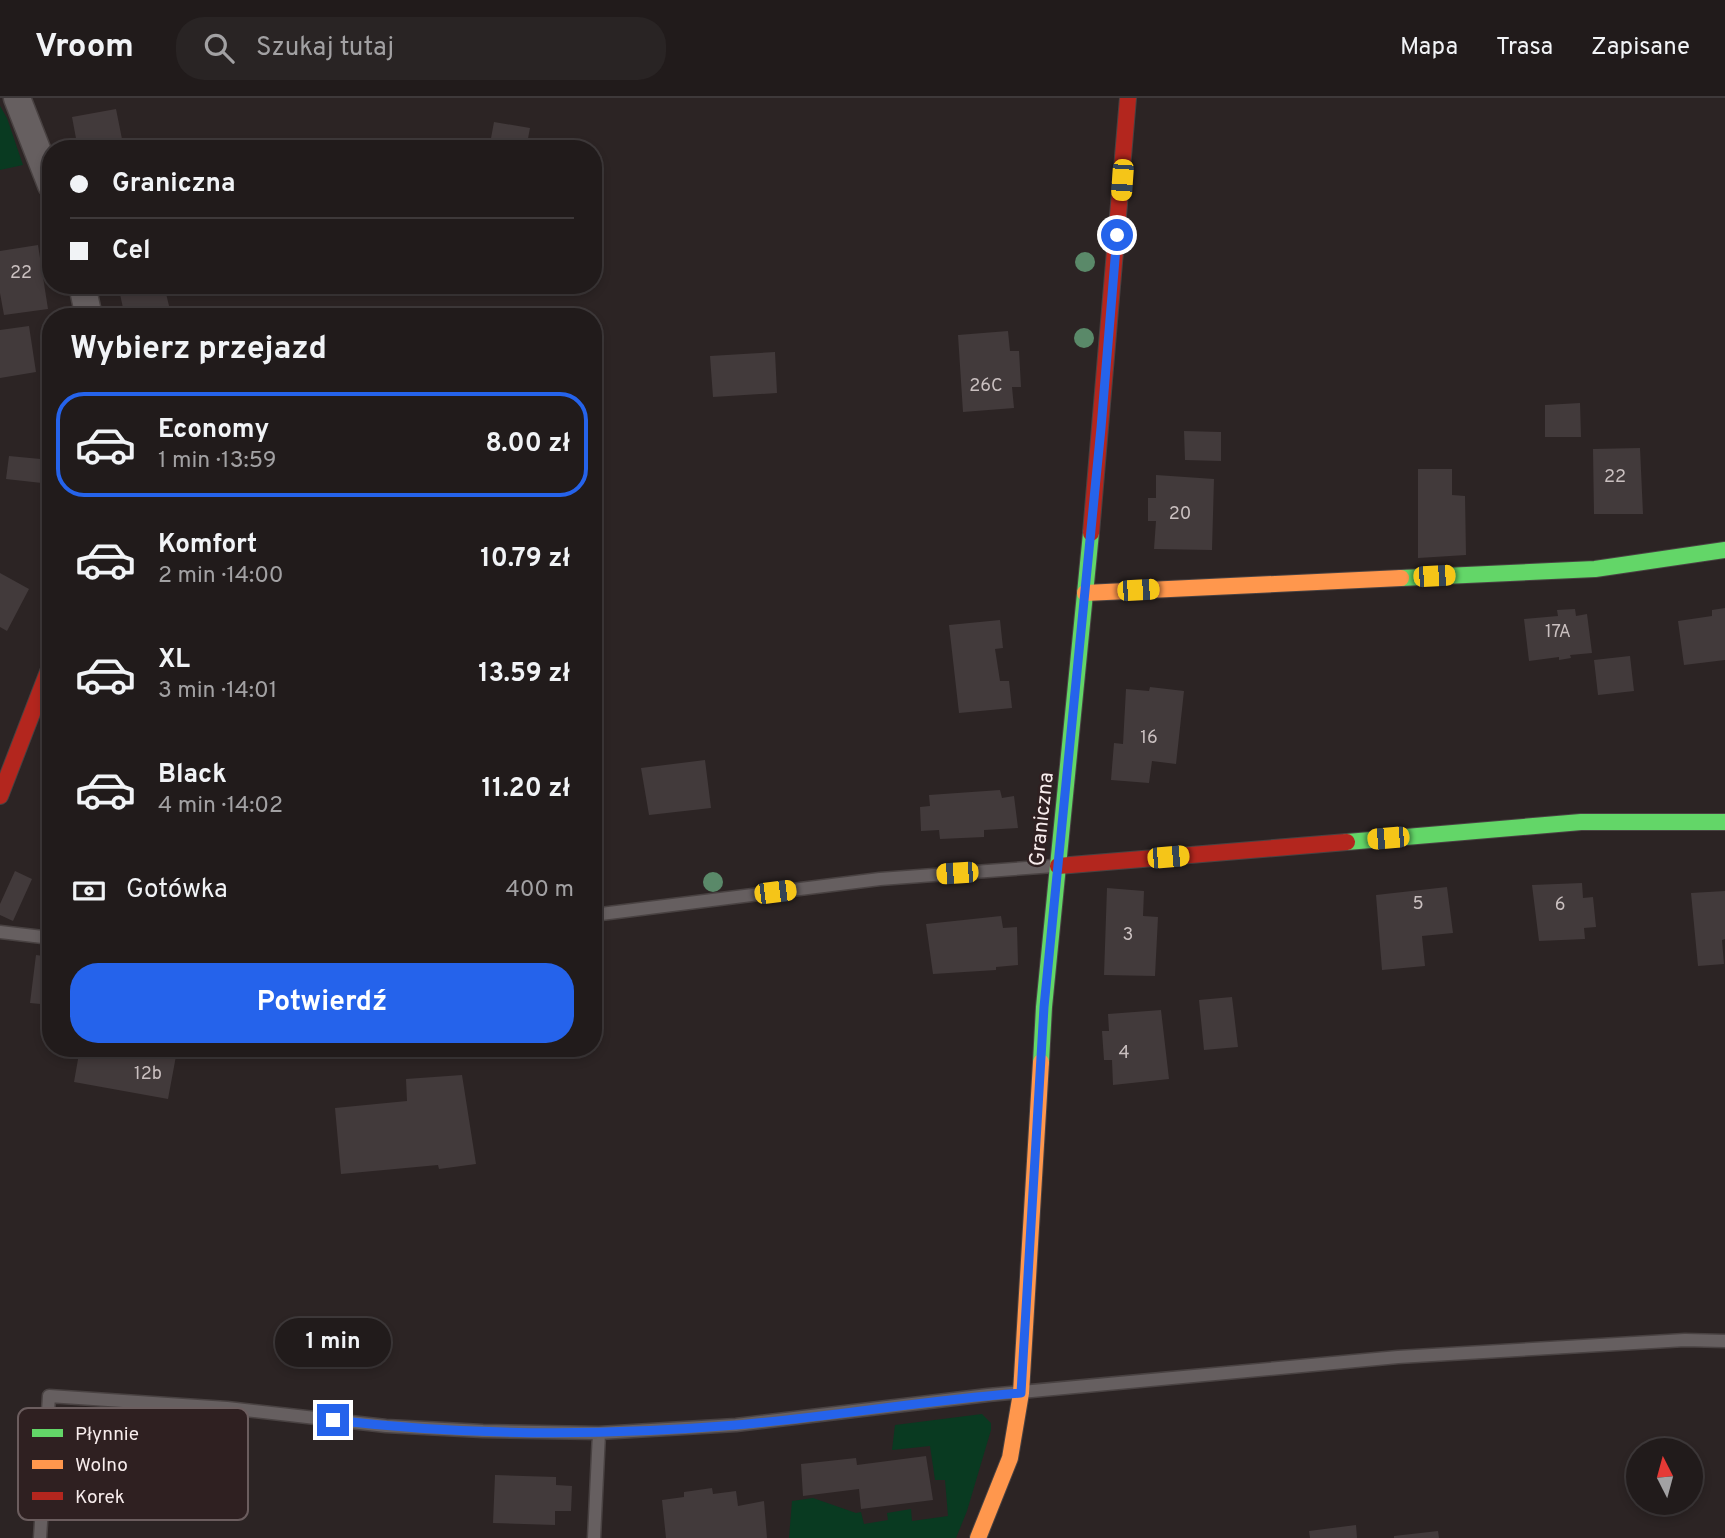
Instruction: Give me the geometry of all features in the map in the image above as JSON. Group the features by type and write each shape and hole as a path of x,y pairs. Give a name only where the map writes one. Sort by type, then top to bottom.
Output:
{"street":[{"path":"17,98 42,162"},
{"name":"Graniczna","path":"978,1538 1010,1458 1021,1393 1044,1007 1102,414 1128,98"},
{"path":"1085,593 1595,569 1725,550"},
{"path":"0,796 42,687"},
{"path":"1058,866 1581,822 1725,822"}],"lane":[{"path":"602,914 880,879 1058,866"},
{"path":"0,932 42,937"},
{"path":"248,1410 386,1426 483,1432 599,1433 736,1425 1021,1393 1398,1357 1685,1340 1725,1341"},
{"path":"48,1408 49,1396 227,1408"},
{"path":"594,1538 599,1433"},
{"path":"40,1538 41,1520"}],"green space":[{"path":"0,106 7,118 23,165 0,170"},
{"path":"982,1414 991,1423 991,1430 967,1511 956,1538 789,1538 792,1501 813,1498 856,1513 861,1512 864,1524 888,1520 887,1513 911,1509 912,1521 948,1516 945,1480 935,1480 930,1446 892,1450 895,1425"}],"building":[{"path":"116,109 122,140 76,140 72,117"},
{"path":"494,122 530,128 528,140 491,140"},
{"path":"38,245 42,294 46,294 48,308 4,315 0,293 0,251"},
{"path":"120,294 166,294 170,308 123,308"},
{"path":"29,326 36,372 0,378 0,330"},
{"path":"1008,331 1010,351 1019,351 1021,387 1012,387 1014,408 963,412 958,335"},
{"path":"775,352 777,393 713,397 710,356"},
{"path":"1580,403 1581,437 1545,437 1545,405"},
{"path":"1184,431 1221,432 1221,461 1185,460"},
{"path":"1640,448 1643,514 1594,514 1593,449"},
{"path":"9,456 42,459 42,483 6,479"},
{"path":"1418,469 1452,469 1452,495 1465,496 1466,555 1418,558"},
{"path":"1156,475 1214,479 1212,550 1154,549 1156,521 1148,521 1148,498 1156,498"},
{"path":"0,573 29,589 7,631 0,627"},
{"path":"1725,608 1725,660 1684,665 1678,621 1712,616 1712,610"},
{"path":"1575,609 1576,616 1587,614 1592,653 1570,655 1571,658 1559,660 1559,657 1529,661 1524,619 1558,616 1557,610"},
{"path":"1000,620 1003,648 995,649 1000,681 1009,681 1012,708 959,713 949,625"},
{"path":"1630,656 1634,691 1598,695 1594,660"},
{"path":"1150,687 1184,691 1176,764 1152,761 1149,783 1111,780 1114,743 1123,744 1126,689 1149,691"},
{"path":"705,760 711,808 649,815 641,768"},
{"path":"1000,790 1002,798 1014,796 1018,828 984,830 984,837 940,839 939,830 921,831 920,807 930,806 929,795"},
{"path":"15,871 32,879 13,921 0,915 0,904"},
{"path":"1582,883 1583,898 1593,897 1596,927 1584,928 1585,939 1539,941 1532,885"},
{"path":"1447,887 1453,933 1422,936 1425,966 1382,970 1376,895"},
{"path":"1107,888 1144,891 1143,916 1158,917 1155,976 1104,975"},
{"path":"1725,891 1725,939 1722,940 1724,964 1698,966 1691,893"},
{"path":"1001,916 1003,928 1017,927 1018,965 996,967 996,970 933,974 926,924"},
{"path":"36,955 42,956 42,1004 30,1003"},
{"path":"1232,997 1238,1047 1204,1050 1199,1000"},
{"path":"1161,1010 1169,1079 1113,1085 1112,1060 1104,1060 1102,1031 1109,1031 1108,1014"},
{"path":"78,1057 176,1057 168,1099 74,1082"},
{"path":"462,1075 476,1164 439,1169 438,1165 341,1174 335,1108 407,1101 406,1079"},
{"path":"926,1456 933,1500 861,1509 859,1489 803,1496 801,1464 856,1458 857,1465"},
{"path":"495,1475 556,1477 556,1485 572,1486 571,1511 555,1511 555,1525 493,1523"},
{"path":"712,1488 713,1494 736,1491 738,1506 764,1501 767,1538 666,1538 662,1500 684,1497 684,1492"},
{"path":"1356,1525 1357,1538 1310,1538 1309,1531"},
{"path":"1438,1531 1439,1538 1394,1538 1394,1536"}],"traffic: fast":[{"path":"1041,1062 1044,1007 1091,533"},
{"path":"1401,578 1595,569 1725,550"},
{"path":"1347,842 1581,822 1725,822"}],"traffic: slow":[{"path":"1085,593 1401,578"},
{"path":"978,1538 1010,1458 1021,1393 1041,1062"}],"traffic: jam":[{"path":"1091,533 1128,98"},
{"path":"0,796 42,687"},
{"path":"1058,866 1347,842"}],"route":[{"path":"333,1420 483,1432 599,1433 736,1425 1021,1393 1044,1007 1101,428 1117,235"}]}
